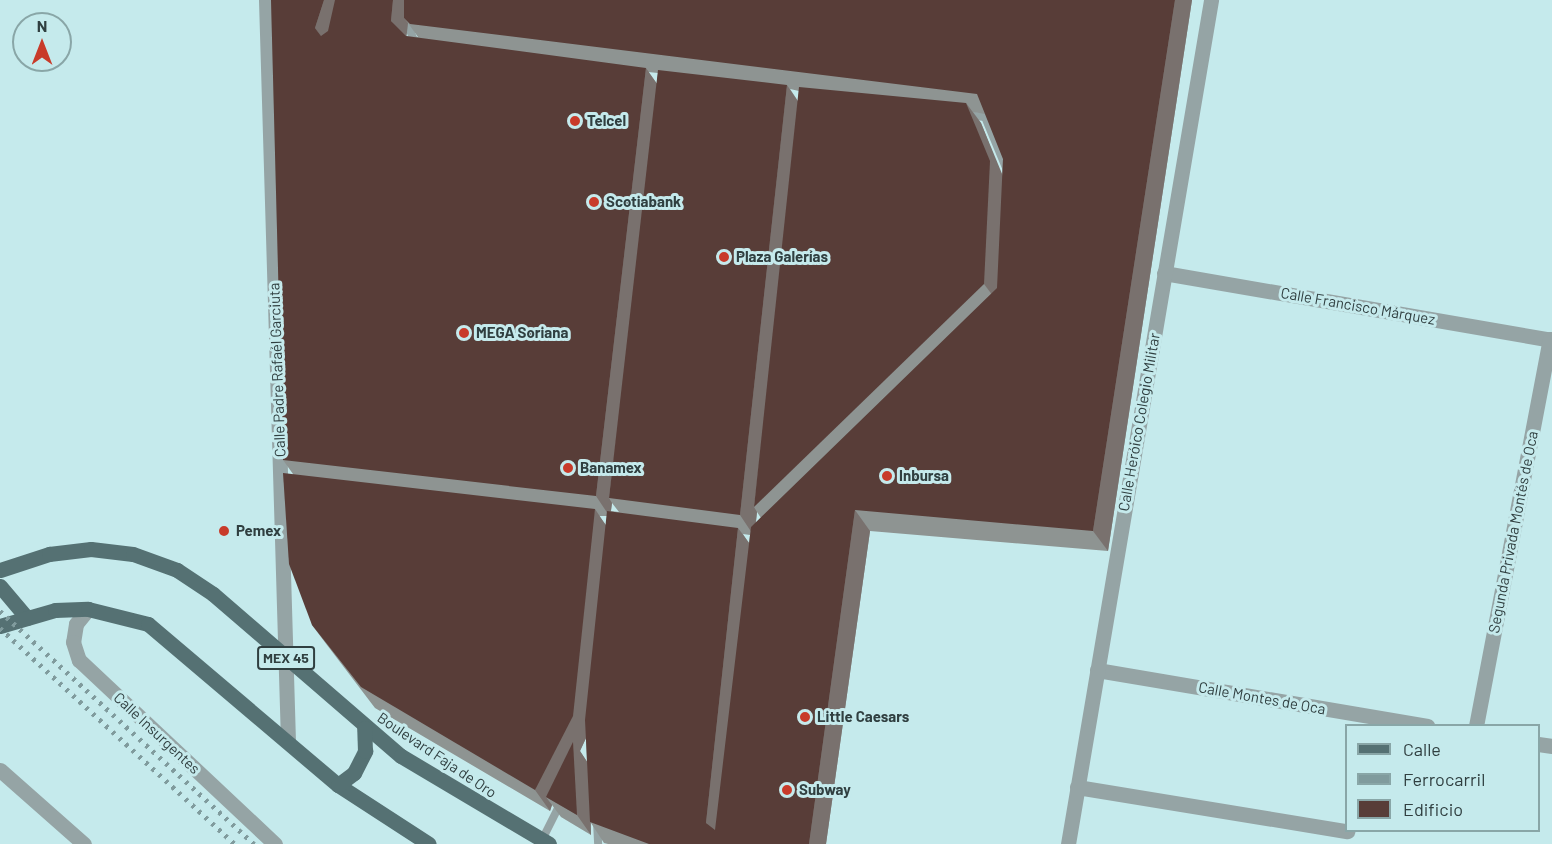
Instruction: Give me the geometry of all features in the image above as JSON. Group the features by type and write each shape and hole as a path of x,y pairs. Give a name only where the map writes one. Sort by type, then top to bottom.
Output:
{"main road":[{"name":"Boulevard Faja de Oro","path":"0,570 49,554 92,549 134,554 177,570 213,594 364,728 545,842"},
{"path":"0,586 27,618"},
{"path":"0,626 27,618 87,609 148,624 288,740 338,785 429,844"},
{"path":"338,785 354,773 365,751 364,728"}],"street":[{"name":"Calle Padre Rafaél Garciuta","path":"266,0 287,486 285,657 288,740"},
{"name":"Calle Heróico Colegio Militar","path":"1068,844 1211,0"},
{"name":"Calle Francisco Márquez","path":"1164,273 1551,340"},
{"name":"Segunda Privada Montés de Oca","path":"1476,724 1551,340"},
{"name":"Calle Insurgentes","path":"87,609 76,624 73,642 79,660 275,844"},
{"name":"Calle Montes de Oca","path":"1097,670 1415,724"},
{"path":"0,770 84,844"},
{"path":"1077,787 1345,831"}],"lane":[{"path":"413,0 411,34 423,50"},
{"path":"949,113 985,117 1011,180"},
{"path":"545,842 567,790"},
{"path":"596,809 598,844"}],"building":[{"path":"271,0 324,0 315,28 321,36 328,31 335,0 393,0 391,21 406,36 646,68 596,496 283,460"},
{"path":"404,0 1175,0 1093,531 855,510 809,844 649,844 590,822 585,720 607,511 738,528 706,823 715,830 751,527 997,288 1003,159 977,94 410,24 404,18"},
{"path":"658,70 787,85 740,515 609,498"},
{"path":"799,87 966,103 990,161 984,284 754,507"},
{"path":"283,473 595,509 573,716 535,790 361,687 312,625 289,564"},
{"path":"573,742 577,815 546,797"}],"railway":[{"path":"0,611 254,844"},
{"path":"0,628 235,844"}],"place":[{"name":"Telcel","path":"575,121"},
{"name":"Scotiabank","path":"594,202"},
{"name":"Plaza Galerías","path":"724,257"},
{"name":"MEGA Soriana","path":"464,333"},
{"name":"Banamex","path":"568,468"},
{"name":"Inbursa","path":"887,476"},
{"name":"Pemex","path":"224,531"},
{"name":"Little Caesars","path":"805,717"},
{"name":"Subway","path":"787,790"}]}
